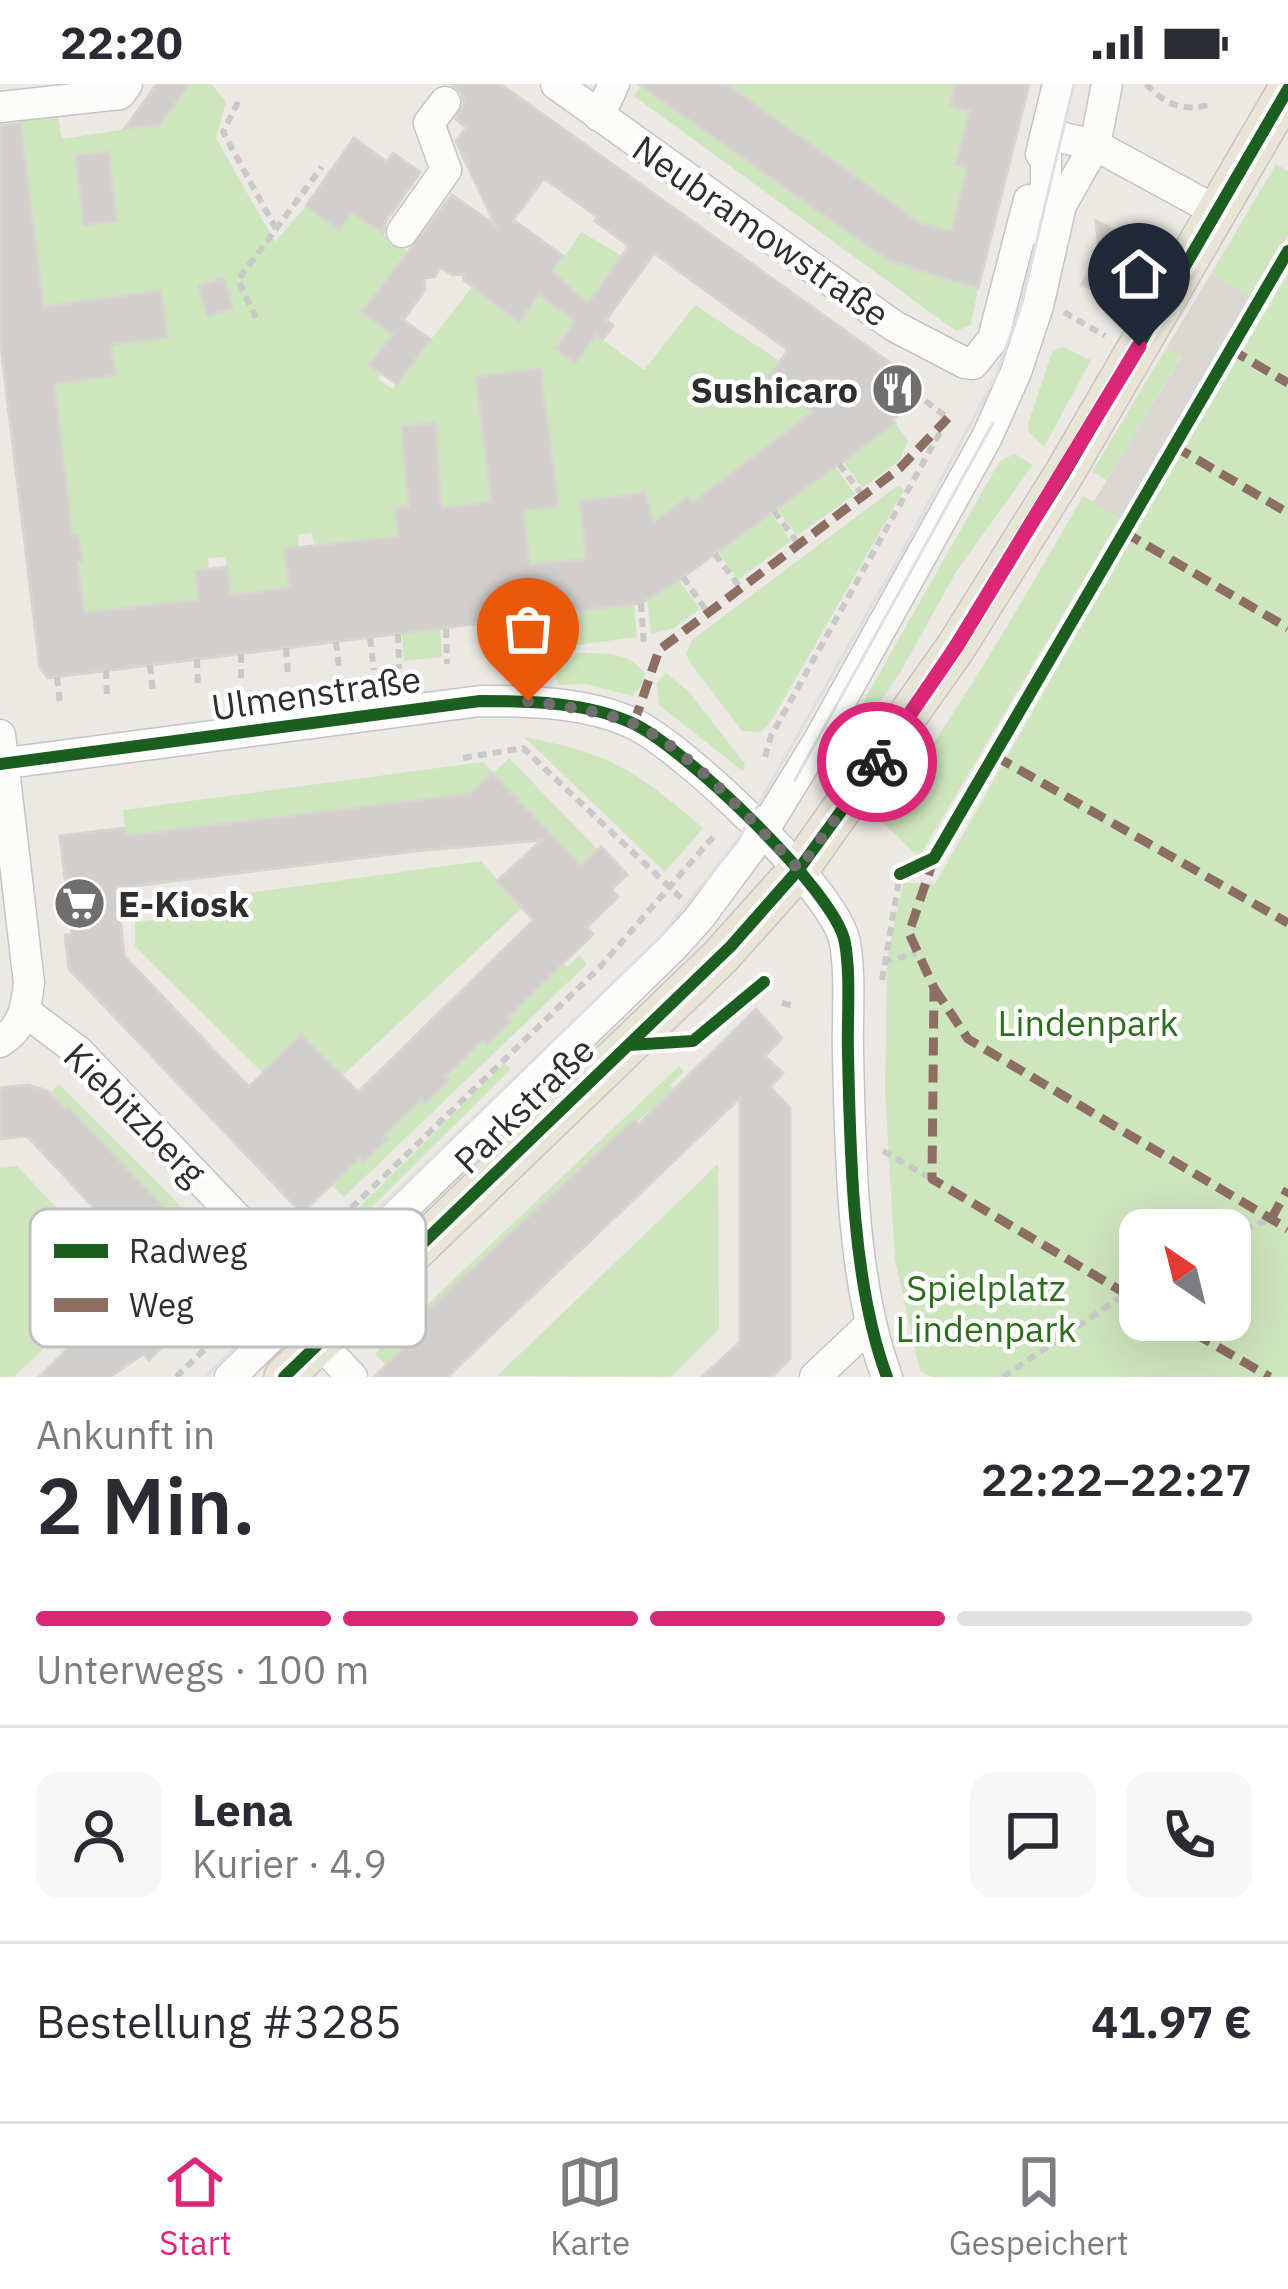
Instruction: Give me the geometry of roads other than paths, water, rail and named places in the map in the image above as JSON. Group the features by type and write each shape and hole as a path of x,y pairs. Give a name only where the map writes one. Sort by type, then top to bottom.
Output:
{"main road":[{"name":"Parkstraße","path":"424,1209 720,957 799,869 956,647 1053,493 1288,89"},
{"name":"Parkstraße","path":"284,1377 296,1347"}],"street":[{"path":"0,107 120,94 127,84"},
{"name":"Neubramowstraße","path":"556,84 894,326 924,345 973,364 993,340 1046,134"},
{"path":"599,116 614,84"},
{"path":"756,826 996,376 1022,302 1046,202 1046,134 1058,84"},
{"path":"408,1209 673,947 819,740 987,436 1016,372 1038,306 1061,205 1094,145 1106,84"},
{"path":"401,232 446,170 430,123 445,102"},
{"path":"1046,134 1094,145 1218,212"},
{"name":"Ulmenstraße","path":"1,754 479,701 528,701 596,712 634,724 674,751 799,869 838,922 845,943 850,1166 871,1324 890,1374"},
{"path":"0,1042 10,1036 26,1012 29,982 1,754"},
{"name":"Kiebitzberg","path":"26,1012 79,1052 224,1209"},
{"path":"815,1377 871,1324"},
{"path":"205,1377 249,1347"},
{"path":"230,1377 264,1347"},
{"name":"Kiebitzberg","path":"336,1347 352,1377"}],"tram line":[{"path":"379,1209 660,937 737,842 996,376 1022,302 1074,84"},
{"path":"795,780 993,423"},
{"path":"205,1377 236,1347"}],"place":[{"name":"Sushicaro","path":"897,390"},
{"name":"E-Kiosk","path":"79,904"}],"park label":[{"name":"Lindenpark","path":"1088,1023"},
{"name":"Spielplatz Lindenpark","path":"986,1308"}]}
